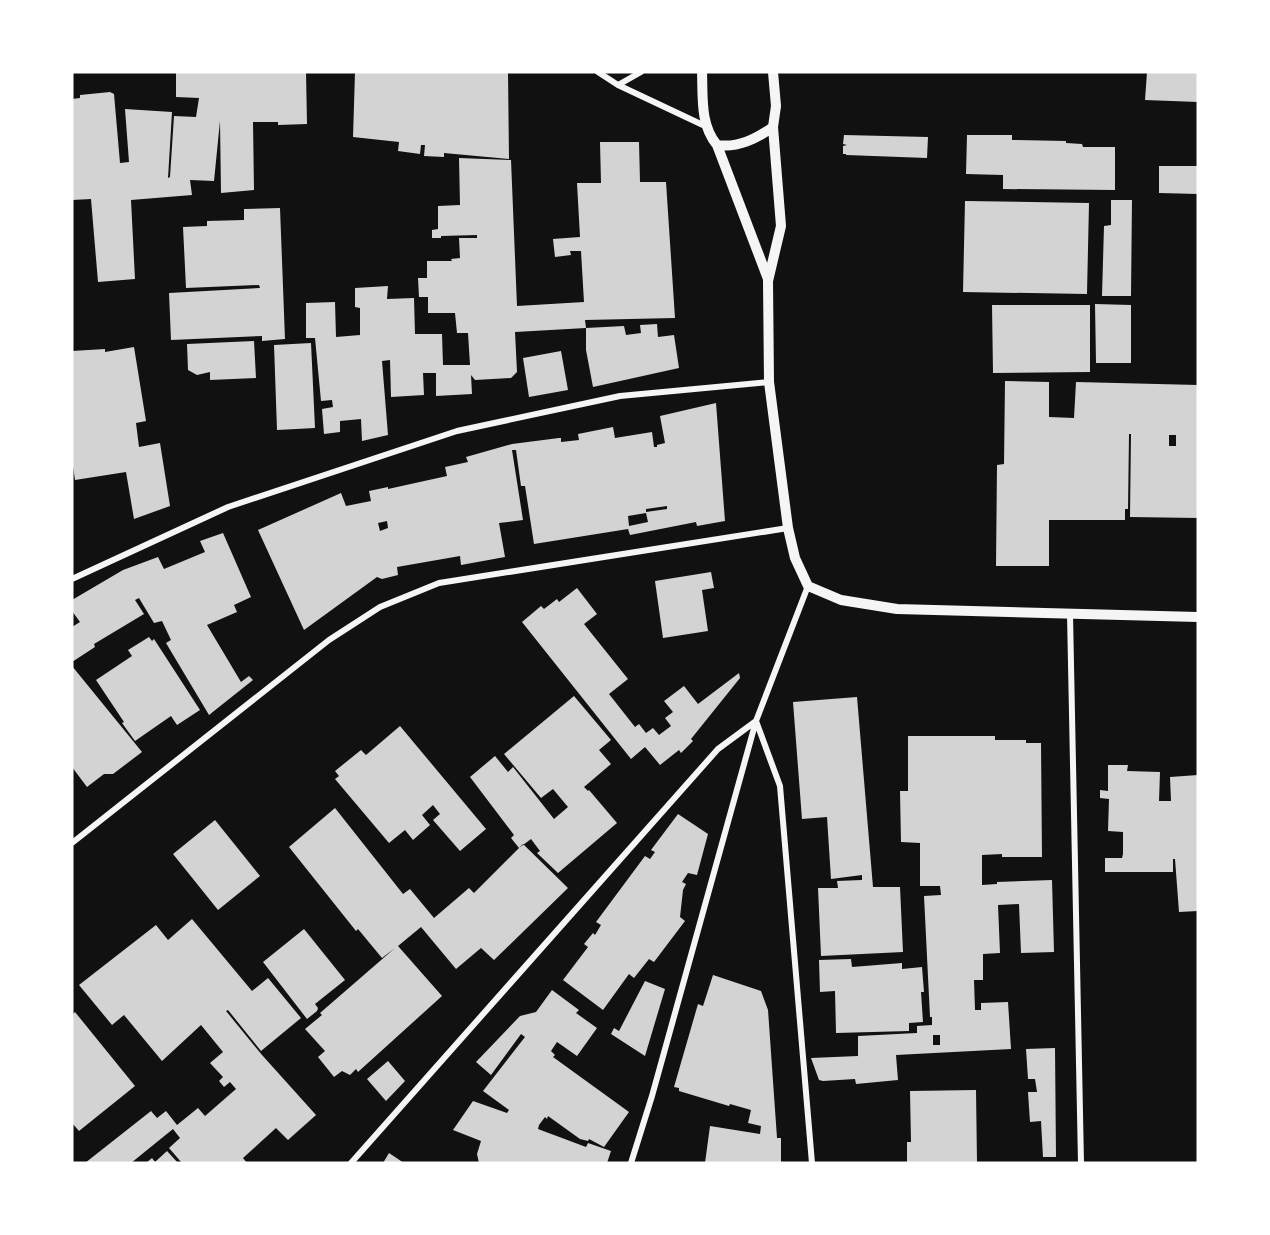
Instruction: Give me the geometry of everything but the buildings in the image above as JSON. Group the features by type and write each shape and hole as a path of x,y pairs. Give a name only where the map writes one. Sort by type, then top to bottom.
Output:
{"street":[{"path":"598,72 618,85 705,126"},
{"path":"618,85 641,72"},
{"path":"702,72 705,126 717,145 768,280"},
{"path":"773,72 776,106 773,127 781,226 768,280 769,381 788,528 795,558 808,586 841,600 897,609 1198,617"},
{"path":"717,145 728,147 746,143 773,127"},
{"path":"72,579 228,507 457,431 620,396 769,381"},
{"path":"72,843 329,640 380,607 439,583 788,528"},
{"path":"631,1163 652,1096 756,721 808,586"},
{"path":"1070,614 1081,1163"},
{"path":"351,1163 718,749 756,721"},
{"path":"756,721 780,786 812,1163"}]}
